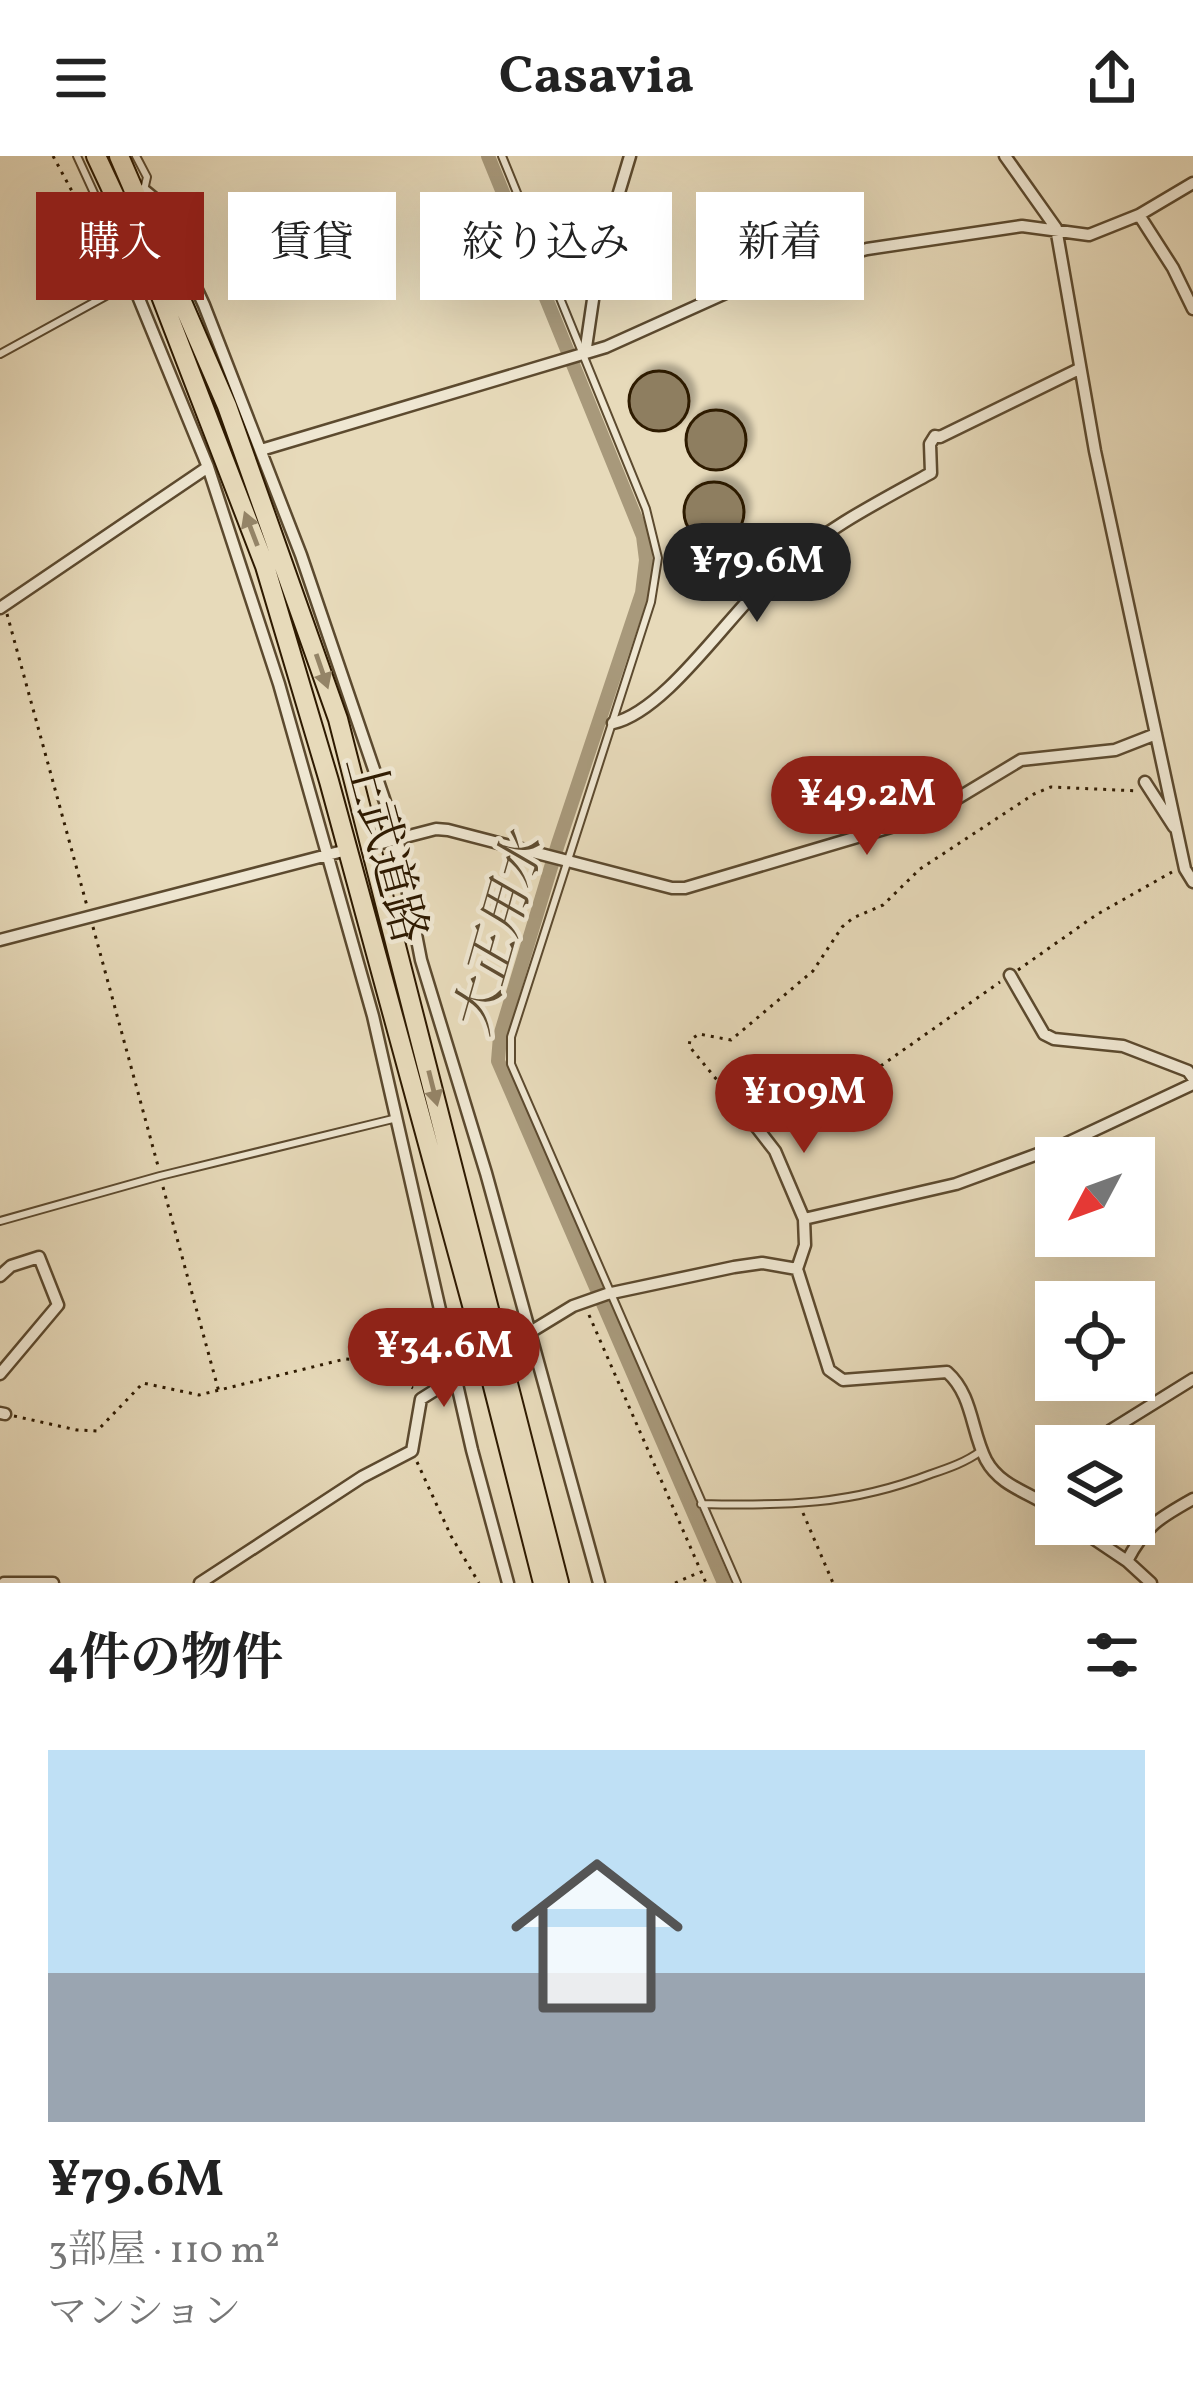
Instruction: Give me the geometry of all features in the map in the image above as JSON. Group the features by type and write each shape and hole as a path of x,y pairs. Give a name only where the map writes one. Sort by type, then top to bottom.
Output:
{"highway":[{"name":"上武道路","path":"96,156 110,192"},
{"name":"上武道路","path":"118,156 140,192"},
{"name":"上武道路","path":"162,300 265,566 342,826 472,1305 559,1583"},
{"name":"上武道路","path":"183,300 338,719 518,1461"},
{"path":"518,1461 539,1583"},
{"path":"518,1461 570,1583"}],"street":[{"path":"582,354 599,259 630,156"},
{"path":"1005,156 1056,228 1079,369 1176,830 1193,883"},
{"path":"261,449 561,361 731,288 867,249 1022,226 1089,236 1193,183"},
{"path":"1138,215 1193,308"},
{"path":"135,300 208,467 333,853 399,1117 472,1450 508,1583"},
{"path":"200,300 302,555 397,838 422,960 599,1583"},
{"path":"613,723 626,720 664,691 771,576 822,533 931,473 934,436 1079,369"},
{"path":"3,608 208,467"},
{"path":"378,844 448,830 685,888 928,816 1021,760 1114,750 1156,734"},
{"path":"1148,787 1176,830"},
{"path":"0,940 333,853"},
{"path":"804,1219 956,1184 1065,1144 1193,1081 1188,1071 1123,1046 1044,1034 1010,974"},
{"path":"754,1124 784,1169 804,1219 805,1245 797,1269 829,1370 843,1380 947,1372 961,1384 987,1462 1010,1487 1035,1497"},
{"path":"0,1276 11,1266 39,1257 58,1305 0,1374"},
{"path":"508,1345 587,1301 609,1294 748,1265 797,1269"},
{"path":"200,1583 362,1477 412,1451 417,1405 426,1394 472,1367"},
{"path":"1119,1425 1193,1379"},
{"path":"1127,1562 1141,1534 1193,1499"},
{"path":"1102,1545 1151,1583"},
{"path":"4,1583 52,1583"}],"lane":[{"path":"76,156 93,192"},
{"path":"136,156 147,178 140,192"},
{"path":"502,156 646,509 658,559 651,602 511,1037 511,1064 737,1583"},
{"path":"0,354 99,300"},
{"path":"0,1221 399,1117"},
{"path":"701,1504 800,1506 883,1493 969,1460 983,1449"}],"path":[{"path":"53,156 74,192"},
{"path":"3,608 219,1392"},
{"path":"1148,787 1051,787 1034,794 920,869 883,905 854,918 813,971 731,1040 699,1034 689,1046 754,1124 882,1065 1096,915 1184,866"},
{"path":"587,1301 706,1583"},
{"path":"3,1413 97,1431 143,1383 199,1395 345,1359 358,1360 426,1394"},
{"path":"412,1451 451,1536 479,1583"},
{"path":"800,1506 833,1583"},
{"path":"675,1583 701,1571"}],"building":[{"path":"659,371 680,380 689,401 680,422 659,431 638,422 629,401 638,380"},
{"path":"716,410 737,419 746,440 737,461 716,470 695,461 686,440 695,419"},
{"path":"714,482 735,491 744,512 735,533 714,542 693,533 684,512 693,491"}],"waterway":[{"name":"大正用水","path":"488,156 643,536 646,560 642,593 558,844 500,1036 498,1061 724,1583"}]}
